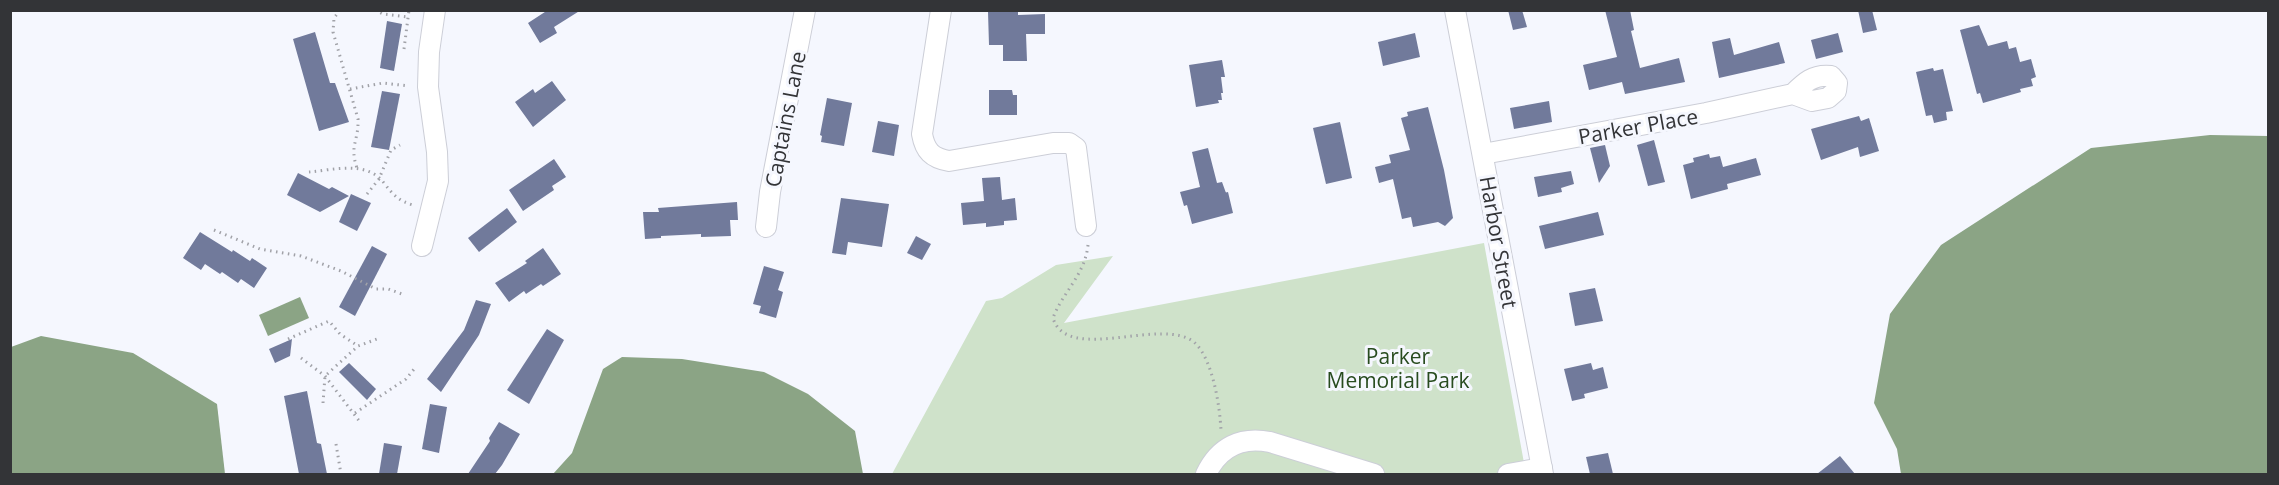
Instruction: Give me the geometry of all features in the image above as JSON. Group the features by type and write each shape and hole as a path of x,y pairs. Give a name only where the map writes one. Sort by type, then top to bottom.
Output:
{"street":[{"path":"422,246 438,181 437,152 428,87 429,52 435,10"},
{"name":"Captains Lane","path":"766,227 770,192 805,10"},
{"path":"941,10 922,134 924,145 929,153 937,159 949,160 1053,143 1070,143 1076,148 1086,226"},
{"name":"Harbor Street","path":"1455,10 1542,471"},
{"name":"Parker Place","path":"1483,154 1706,113 1792,94"},
{"path":"1206,474 1221,453 1237,442 1254,439 1374,474"},
{"path":"1508,474 1542,471"}],"path":[{"path":"340,10 334,18 333,32 358,119 358,131 353,144 353,157 357,168"},
{"path":"375,10 383,14 408,17"},
{"path":"404,49 409,10"},
{"path":"350,89 383,83 402,84"},
{"path":"367,194 379,179 391,150 400,145"},
{"path":"309,172 357,168 365,170 379,179 394,196 403,202 430,211"},
{"path":"1086,226 1088,249 1078,275 1056,309 1053,318 1055,325 1060,332 1070,337 1179,335 1195,343 1209,367 1216,389 1221,453"},
{"path":"214,230 260,249 301,256 341,271 375,289 388,289 402,294"},
{"path":"288,339 329,321 340,334 358,346"},
{"path":"323,402 325,376 358,346 377,339"},
{"path":"301,358 325,376 360,422"},
{"path":"355,413 406,379 415,368"},
{"path":"336,444 342,474"}],"green space":[{"name":"Parker Memorial Park","path":"1484,243 1526,474 892,474 986,301 1002,298 1056,265 1113,256 1064,323"}],"shaded area":[{"path":"2210,135 2268,136 2268,474 1901,474 1897,449 1874,403 1890,314 1941,245 2091,148"},
{"path":"300,297 309,318 268,336 259,315"},
{"path":"41,336 133,353 217,404 225,474 11,474 11,347"},
{"path":"622,357 682,359 764,372 808,394 855,431 863,474 553,474 572,453 603,369"}],"building":[{"path":"548,10 581,10 554,27 557,33 540,43 528,23"},
{"path":"1508,10 1522,10 1527,27 1513,30"},
{"path":"1605,10 1630,10 1634,30 1631,31 1640,68 1679,58 1685,82 1625,94 1622,82 1589,90 1583,65 1617,57"},
{"path":"1858,10 1872,10 1877,30 1863,33"},
{"path":"988,12 1018,12 1018,15 1045,14 1045,34 1026,34 1027,61 1003,61 1003,45 989,45"},
{"path":"387,21 402,24 394,71 380,68"},
{"path":"1979,25 1988,46 2007,41 2009,49 2016,47 2020,62 2031,59 2036,77 2031,79 2033,86 2020,89 2021,92 1983,103 1980,93 1977,94 1960,30"},
{"path":"315,32 330,83 335,83 349,122 319,131 293,39"},
{"path":"1415,33 1420,57 1383,66 1378,42"},
{"path":"1838,33 1843,52 1816,59 1811,40"},
{"path":"1730,38 1734,55 1779,42 1785,63 1719,78 1712,42"},
{"path":"1222,60 1225,77 1221,77 1222,100 1218,100 1219,103 1196,107 1189,65"},
{"path":"1933,68 1934,71 1943,69 1953,111 1946,112 1947,120 1934,123 1932,115 1926,116 1916,72"},
{"path":"552,81 566,100 533,127 515,102 533,89 535,93"},
{"path":"989,90 1012,90 1013,95 1017,95 1017,115 989,115"},
{"path":"382,91 400,94 389,150 371,147"},
{"path":"827,98 852,103 844,146 821,142 822,136 820,135"},
{"path":"1549,101 1552,122 1514,129 1510,108"},
{"path":"1428,107 1453,218 1445,226 1438,222 1413,227 1411,217 1402,219 1393,179 1379,183 1375,167 1391,163 1389,155 1410,150 1401,118 1408,116 1407,112"},
{"path":"1859,116 1861,121 1869,118 1879,151 1860,157 1858,147 1821,160 1811,129"},
{"path":"878,121 899,125 894,156 872,152"},
{"path":"1340,122 1352,178 1326,184 1313,128"},
{"path":"1654,140 1665,182 1648,186 1637,145"},
{"path":"1605,145 1610,166 1599,183 1590,148"},
{"path":"1208,148 1217,183 1222,182 1226,193 1228,192 1233,213 1192,224 1187,205 1184,206 1180,192 1200,187 1192,152"},
{"path":"1709,154 1710,158 1720,156 1723,167 1756,158 1761,175 1727,184 1728,189 1691,199 1683,165 1694,162 1693,158"},
{"path":"554,159 566,177 552,186 554,190 523,211 509,190"},
{"path":"1571,171 1574,184 1561,188 1562,192 1538,197 1534,177"},
{"path":"298,173 329,189 332,187 349,196 320,212 287,195"},
{"path":"1000,177 1002,200 1015,198 1017,220 1004,221 1004,225 986,227 986,223 963,225 961,203 984,201 982,178"},
{"path":"351,194 371,203 357,231 339,222"},
{"path":"841,198 889,204 882,247 848,242 846,255 832,253"},
{"path":"737,202 738,220 730,220 731,236 701,237 701,234 645,239 643,212 659,212 658,208"},
{"path":"507,208 517,222 479,252 468,238"},
{"path":"1598,212 1604,235 1545,249 1539,226"},
{"path":"200,232 232,252 233,250 250,261 252,258 267,268 254,288 241,279 238,283 205,264 201,270 183,258"},
{"path":"916,236 931,244 922,260 907,253"},
{"path":"372,246 387,254 355,316 339,307"},
{"path":"543,248 561,274 526,294 524,291 509,302 495,283 527,263 525,261"},
{"path":"764,266 784,272 778,290 783,292 776,318 759,313 761,306 753,304"},
{"path":"1595,288 1603,321 1575,326 1569,293"},
{"path":"476,300 491,304 479,335 441,392 427,379 464,330"},
{"path":"547,329 564,340 529,404 507,390"},
{"path":"292,339 290,356 275,363 269,349"},
{"path":"349,363 376,389 367,400 339,372"},
{"path":"1591,363 1593,370 1603,367 1608,388 1584,394 1585,398 1572,401 1564,369"},
{"path":"307,391 317,443 321,444 327,474 299,474 284,396"},
{"path":"430,404 447,407 439,453 422,449"},
{"path":"499,422 520,434 502,465 495,474 468,474 490,441 489,438"},
{"path":"384,443 402,446 397,474 379,474"},
{"path":"1608,453 1613,474 1590,474 1586,457"},
{"path":"1840,456 1855,474 1817,474"}]}
